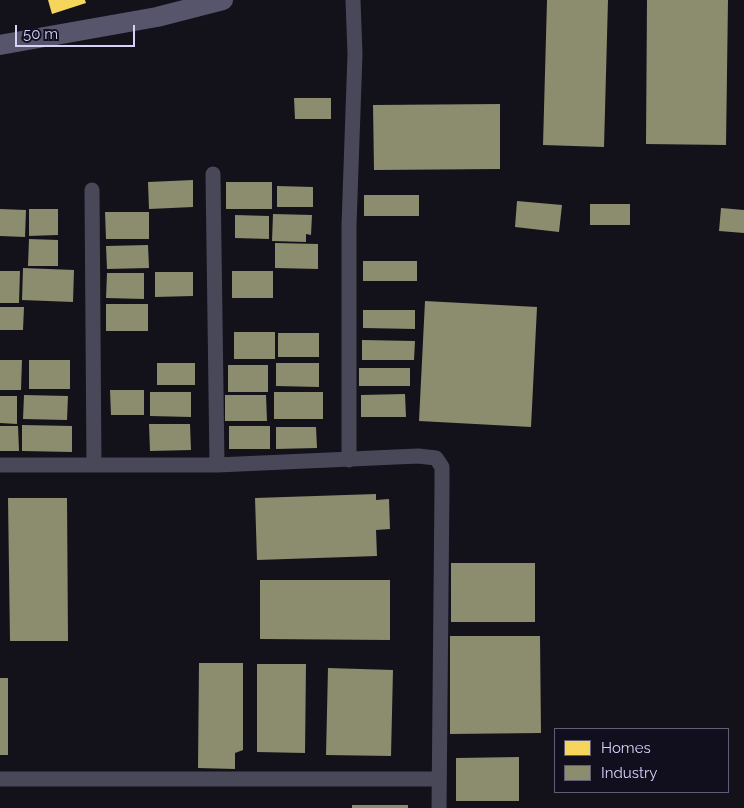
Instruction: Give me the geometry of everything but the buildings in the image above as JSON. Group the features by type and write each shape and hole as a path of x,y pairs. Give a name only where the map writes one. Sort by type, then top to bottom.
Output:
{"street":[{"path":"0,45 157,17 223,0"},
{"path":"349,460 349,224 355,54 353,0"},
{"path":"213,174 217,465"},
{"path":"92,190 94,465"},
{"path":"0,465 217,465 430,456 436,458 442,467 439,808"},
{"path":"0,779 439,779"}]}
